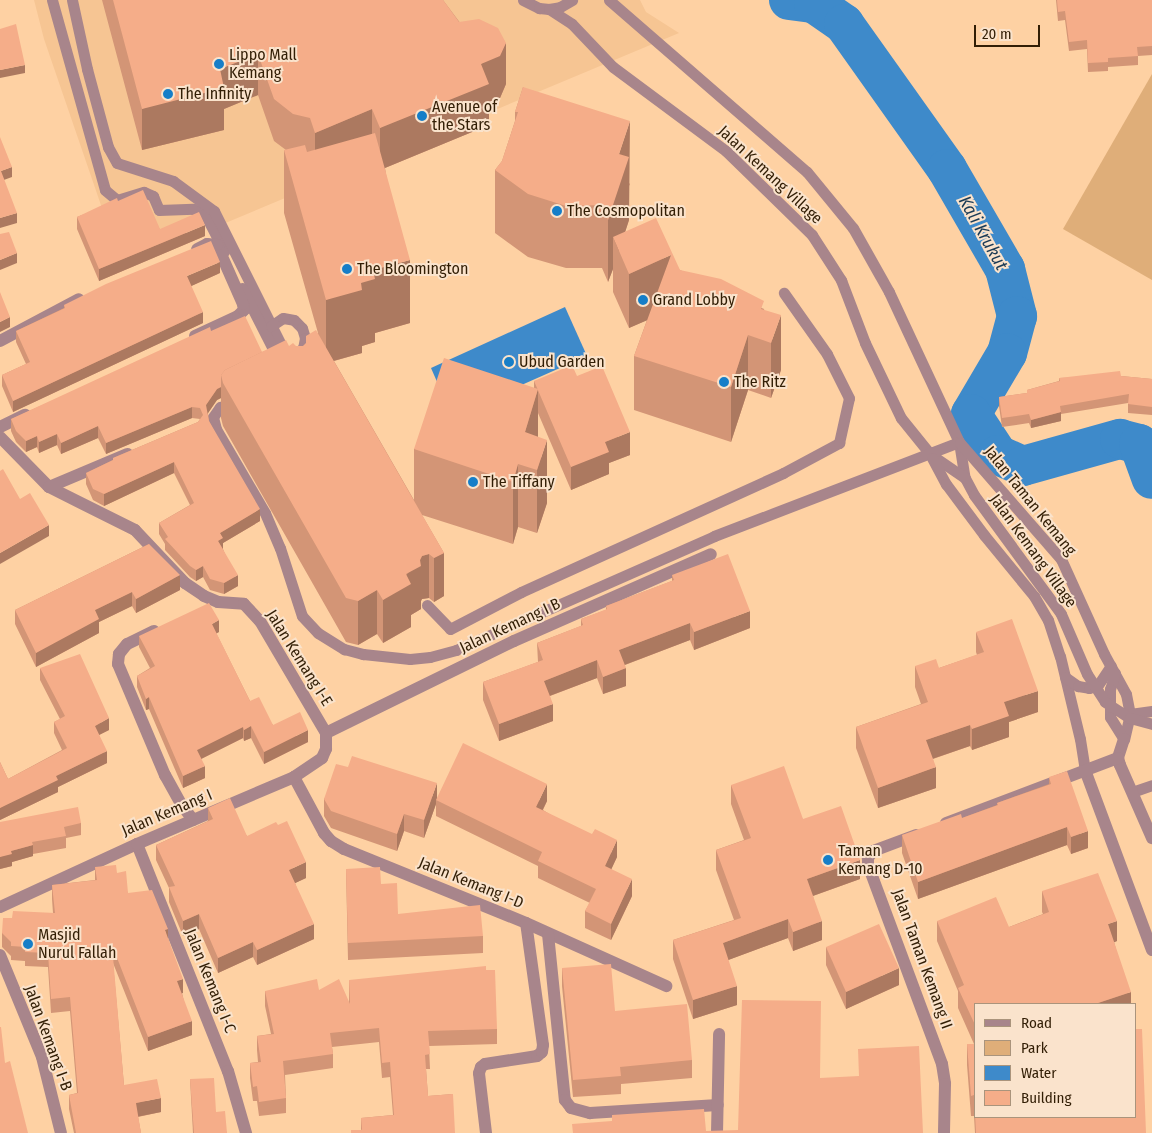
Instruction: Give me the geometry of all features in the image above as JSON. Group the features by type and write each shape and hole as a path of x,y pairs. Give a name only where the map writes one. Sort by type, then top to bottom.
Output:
{"street":[{"path":"183,255 208,244 217,245 244,310 238,316 185,341"},
{"path":"0,341 48,314 94,292"},
{"path":"0,427 35,410"},
{"name":"Jalan Kemang I-E","path":"0,437 49,487 135,530 186,583 204,596 218,602 244,604 260,621 326,733"},
{"path":"49,487 138,449"},
{"name":"Jalan Kemang I B","path":"326,733 514,641 711,554"},
{"path":"162,628 127,644 119,654 118,664 165,775 180,804 193,820"},
{"name":"Jalan Kemang I","path":"0,907 137,844 294,777 322,758 326,749 326,733"},
{"name":"Jalan Taman Kemang","path":"1118,758 1124,739"},
{"path":"1118,758 1152,838"},
{"name":"Jalan Taman Kemang II","path":"944,1133 945,1084 942,1064 868,865 868,858 873,851 1118,758"},
{"path":"1085,770 1152,950"},
{"name":"Jalan Kemang I-D","path":"294,777 331,841 344,849 526,923 666,986"},
{"name":"Jalan Kemang I-C","path":"137,844 228,1071 246,1133"},
{"path":"486,1133 479,1073 481,1066 537,1056 542,1052 543,1045 526,923"},
{"path":"548,934 565,1100 571,1108 590,1113 718,1105"},
{"name":"Jalan Kemang I-B","path":"0,955 42,1057 61,1133"},
{"path":"717,1133 719,1034"}],"lane":[{"path":"52,0 105,190 117,200 144,192 153,196 159,210 193,209 205,214 280,363 280,370"},
{"path":"72,0 87,69 106,138 117,163 173,181 214,211 271,326 291,365 303,348 305,338 302,328 294,320 283,318 271,326"},
{"name":"Jalan Kemang Village","path":"523,0 539,8 549,9 572,24 614,67 726,151 812,235 842,280 865,344 901,418 930,454 965,478"},
{"path":"549,9 560,7 572,0"},
{"name":"Jalan Kemang Village","path":"609,0 807,172 853,228 889,292 959,442 965,478 974,495 1061,614 1087,674 1105,702 1130,718 1152,724"},
{"path":"427,606 450,629 521,592 783,473 839,443 849,398 827,354 784,293"},
{"path":"251,394 220,407 213,417 216,429 264,513 280,548 302,616 318,633 344,649 363,654 410,658 430,657 456,650 714,536 873,473 959,442"},
{"name":"Jalan Taman Kemang","path":"959,442 1061,559 1126,694 1130,714 1124,739"},
{"path":"930,454 952,491 1034,596 1048,620 1065,677 1080,739 1085,770"},
{"path":"1065,677 1078,686 1089,688 1098,684 1113,670"},
{"path":"1113,670 1110,690 1110,717 1124,739"},
{"path":"1130,714 1152,711"},
{"path":"1132,792 1152,785"}],"shaded area":[{"path":"34,0 640,0 646,12 679,33 211,229 200,219 164,238 104,214 44,39"}],"green space":[{"path":"1152,74 1152,280 1063,229"}],"water":[{"name":"Ubud Garden","path":"565,307 587,356 452,416 431,368"}],"building":[{"path":"113,0 443,0 459,22 479,19 498,28 506,43 500,56 481,64 489,84 380,128 372,109 315,133 310,118 293,114 274,99 258,54 220,69 224,88 142,109"},
{"path":"1057,0 1152,0 1152,46 1137,47 1138,56 1108,58 1108,62 1088,63 1087,40 1069,42 1065,11 1058,12"},
{"path":"16,24 25,65 0,70 0,29"},
{"path":"523,87 630,121 619,154 629,157 608,220 602,205 566,206 528,194 495,170 502,161 518,112 515,112"},
{"path":"375,133 410,260 373,270 375,279 361,283 362,290 326,300 284,150 305,145 307,152"},
{"path":"0,137 12,167 1,171 17,213 0,218"},
{"path":"143,190 160,229 199,212 205,225 99,269 77,217 117,198 118,201"},
{"path":"656,218 680,270 721,279 764,301 761,309 781,315 771,343 748,335 731,387 634,356 671,255 629,274 613,237"},
{"path":"9,232 17,253 0,260 0,234"},
{"path":"211,241 220,262 187,276 203,312 13,401 2,375 30,362 16,331 65,308 64,305 106,284"},
{"path":"0,292 10,317 0,322"},
{"path":"245,316 262,352 225,370 221,375 221,387 217,389 206,405 209,421 260,509 220,533 223,538 218,541 238,575 224,583 210,579 203,566 196,570 190,566 165,539 168,537 159,523 194,503 174,462 104,494 93,489 86,473 113,460 113,458 198,422 203,415 200,408 192,407 106,443 98,426 61,443 57,434 39,442 37,436 26,441 16,431 11,419 210,327 211,331"},
{"path":"316,330 444,553 434,558 429,554 422,556 420,560 421,566 406,574 411,584 383,600 377,590 358,601 346,598 223,383 221,375 225,370 286,340 289,346 293,343 296,346 303,346 306,343 306,336"},
{"path":"444,358 538,389 525,432 547,440 537,470 518,464 513,482 414,449"},
{"path":"572,365 577,376 602,366 630,432 605,442 609,452 571,467 534,381"},
{"path":"1120,371 1121,376 1152,379 1152,407 1128,404 1129,394 1060,406 1061,412 1031,420 1029,414 1002,418 999,397 1027,393 1027,390 1060,381 1059,378"},
{"path":"3,469 20,499 30,493 49,525 0,553 0,471"},
{"path":"149,544 180,575 136,599 132,592 95,610 99,619 36,653 15,610"},
{"path":"728,554 750,611 694,632 690,623 619,650 626,668 603,677 597,660 544,681 553,704 499,724 483,682 543,660 537,643 583,625 581,619 607,609 606,606 674,580 672,575"},
{"path":"209,603 219,620 212,624 250,701 259,697 273,725 300,712 308,730 264,752 251,726 244,730 243,727 197,750 205,766 183,776 149,697 146,699 137,676 155,666 139,636"},
{"path":"1012,619 1038,691 1004,702 1009,716 972,729 970,725 926,740 936,767 878,788 856,727 928,702 915,666 936,659 939,668 984,652 976,632"},
{"path":"80,654 109,718 95,726 107,751 56,776 58,780 0,808 0,762 8,779 67,748 54,722 65,716 40,668"},
{"path":"463,743 547,784 536,807 592,834 595,829 617,840 605,866 632,879 611,924 585,911 596,889 538,861 542,852 436,800"},
{"path":"352,756 437,783 424,820 404,814 397,834 331,811 324,799 336,764 348,767"},
{"path":"784,766 803,819 841,806 860,860 807,879 822,921 793,932 788,919 723,943 737,986 693,1000 673,940 741,918 716,850 751,838 731,785"},
{"path":"1067,771 1088,831 1071,837 1067,827 918,882 902,835 961,814 962,818 998,805 997,803 1051,784 1049,777"},
{"path":"230,798 247,836 276,822 278,825 287,821 306,862 289,870 314,924 257,950 253,942 218,958 199,914 183,921 169,887 175,886 156,845 213,819 208,808"},
{"path":"78,807 81,823 64,827 66,836 32,842 33,845 11,851 12,854 0,857 0,822"},
{"path":"116,865 117,873 126,871 128,893 152,890 168,929 165,930 183,979 177,981 192,1021 148,1037 112,945 124,1085 157,1079 161,1098 136,1103 141,1133 76,1133 69,1095 78,1093 70,997 51,999 48,953 25,952 26,947 11,946 11,942 2,933 3,918 12,918 13,911 55,913 52,885 97,880 95,867"},
{"path":"380,867 381,884 397,883 398,914 480,905 483,936 348,943 346,869"},
{"path":"1098,873 1117,921 1108,924 1131,992 1098,1003 974,1003 974,1023 958,988 964,985 937,921 996,897 1009,927 1049,912 1042,891"},
{"path":"879,924 899,968 846,992 826,947"},
{"path":"611,964 615,1011 687,1004 692,1060 620,1067 621,1076 573,1080 562,968"},
{"path":"486,966 486,970 495,970 497,1029 428,1031 430,1054 425,1055 428,1096 453,1094 455,1133 351,1133 351,1130 362,1130 361,1118 394,1115 390,1062 382,1063 379,1028 330,1033 333,1054 283,1061 286,1098 259,1102 257,1086 253,1087 250,1063 261,1062 257,1036 274,1034 265,991 317,979 319,990 339,979 350,1004 349,980"},
{"path":"742,1000 821,1001 820,1078 859,1076 858,1049 919,1046 923,1133 573,1133 572,1124 612,1121 612,1115 704,1109 706,1131 738,1130"},
{"path":"0,1027 5,1063 10,1061 28,1133 0,1133"},
{"path":"1137,1029 1142,1029 1146,1133 976,1133 975,1118 1137,1118"},
{"path":"967,1044 974,1044 974,1095 971,1096"},
{"path":"214,1078 216,1112 225,1111 227,1133 194,1133 190,1079"}],"waterway":[{"name":"Kali Krukut","path":"789,0 814,3 844,24 947,169 1005,269 1017,316 1007,353 971,414 998,455 1023,466 1120,439 1139,444 1152,479"}],"place":[{"name":"Lippo Mall Kemang","path":"219,64"},
{"name":"The Infinity","path":"168,94"},
{"name":"Avenue of the Stars","path":"422,116"},
{"name":"The Cosmopolitan","path":"557,211"},
{"name":"The Bloomington","path":"347,269"},
{"name":"Grand Lobby","path":"643,300"},
{"name":"Ubud Garden","path":"509,362"},
{"name":"The Ritz","path":"724,382"},
{"name":"The Tiffany","path":"473,482"},
{"name":"Taman Kemang D-10","path":"828,860"},
{"name":"Masjid Nurul Fallah","path":"28,944"}]}
